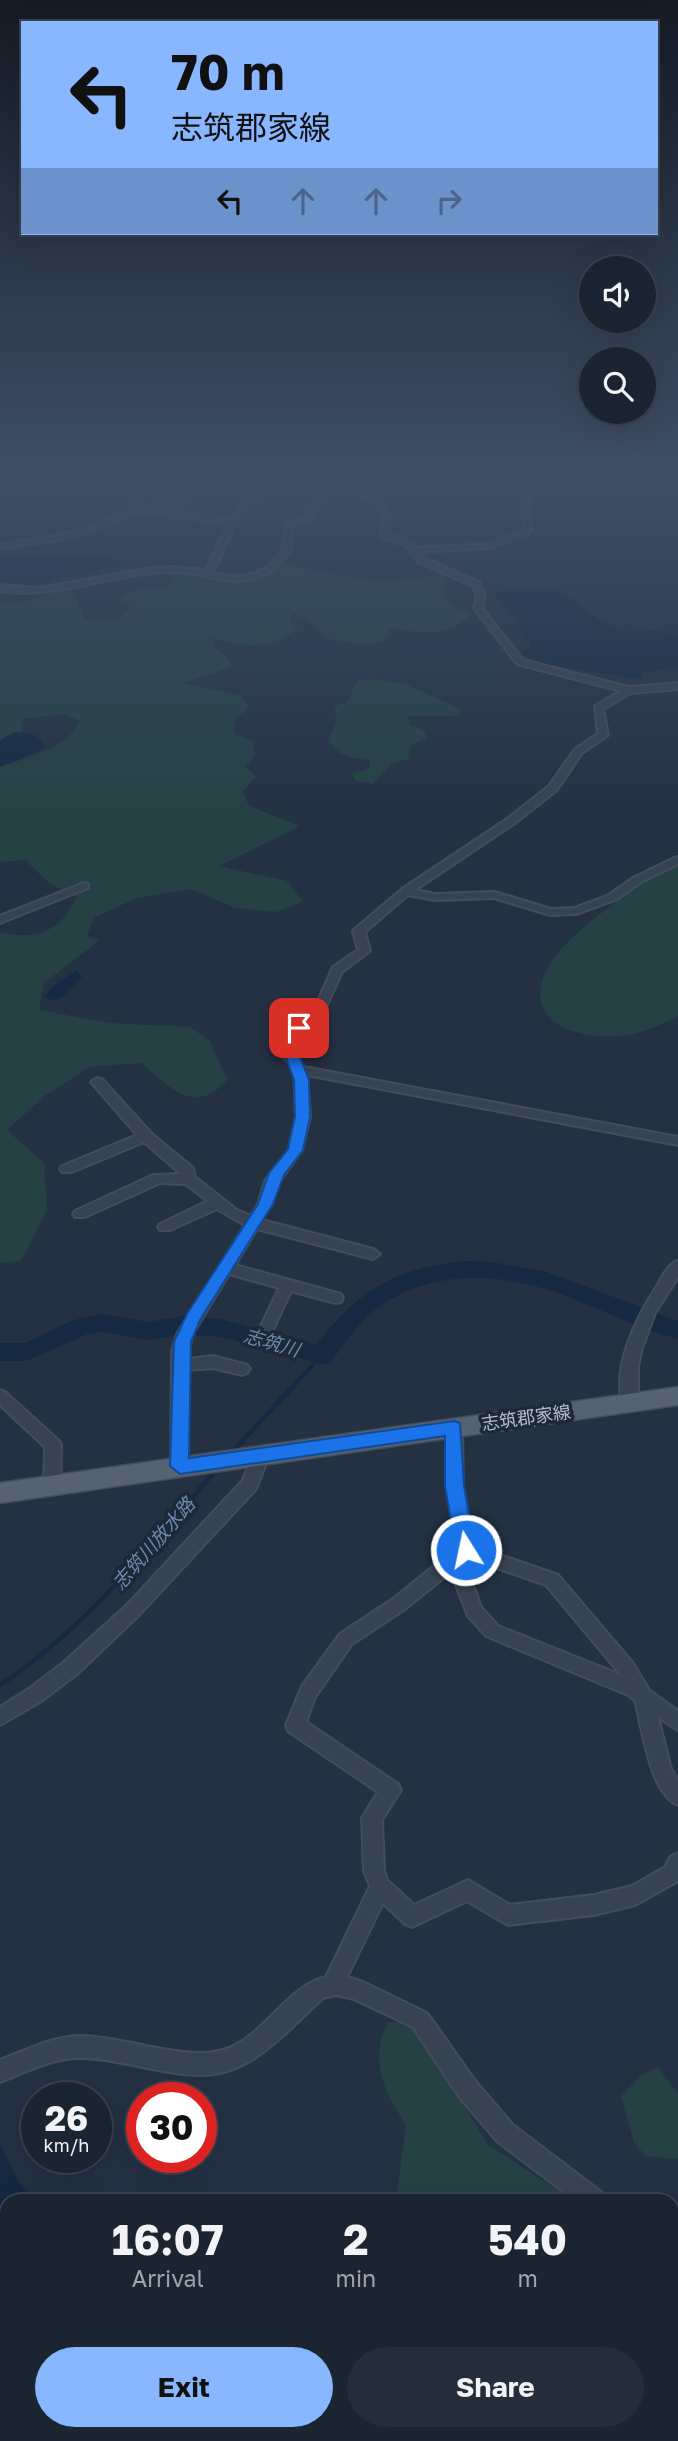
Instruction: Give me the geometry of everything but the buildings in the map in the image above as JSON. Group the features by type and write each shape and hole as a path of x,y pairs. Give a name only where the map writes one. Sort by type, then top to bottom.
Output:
{"main road":[{"name":"志筑郡家線","path":"0,1493 678,1396"}],"street":[{"path":"19,590 49,590"},
{"path":"479,590 481,595 478,608 520,662 629,690 678,686"},
{"path":"185,1466 180,1365 185,1334 265,1204 276,1173 295,1150 303,1117 300,1070 290,1056 290,1037 323,1002 337,970 364,951 359,931 406,891 511,821 553,788 578,751 603,735 598,708 629,690"},
{"path":"406,891 435,897 495,895 550,912 576,911 613,897 637,880 678,860"},
{"path":"0,920 84,886"},
{"path":"300,1070 678,1141"},
{"path":"97,1082 146,1136 188,1171 188,1179"},
{"path":"67,1169 146,1136"},
{"path":"80,1214 158,1178 188,1179 253,1223 373,1254"},
{"path":"165,1227 219,1202"},
{"path":"630,1402 626,1379 628,1360 658,1292 678,1266"},
{"path":"226,1268 337,1298"},
{"path":"266,1330 287,1285"},
{"path":"180,1365 213,1362 242,1369"},
{"path":"0,1396 52,1446 52,1486"},
{"path":"454,1428 460,1555 474,1611 500,1637 572,1661 634,1689 678,1722"},
{"path":"0,1717 64,1676 122,1623 250,1484 261,1455"},
{"path":"460,1555 552,1580 626,1668 643,1696 662,1772 678,1796"},
{"path":"460,1555 399,1604 346,1639 308,1692 295,1725 391,1790 372,1818 374,1871 380,1887 412,1917 468,1890 508,1915 594,1905 635,1895 672,1874 678,1863"},
{"path":"336,1985 337,1975 380,1887"},
{"path":"0,2071 46,2053 81,2047 199,2064 221,2062 253,2047 305,1997 317,1989 336,1985 375,1996 420,2020 468,2090 505,2133 585,2194"}],"green space":[{"path":"62,590 72,590 85,620 118,620 131,607 120,596 141,590 443,590 442,595 457,609 472,614 443,631 391,628 384,642 364,644 328,639 312,623 294,613 289,622 299,628 278,640 246,645 212,638 215,649 226,655 232,667 183,683 241,695 249,707 234,720 235,734 253,741 255,755 246,767 256,777 243,791 249,806 300,826 219,866 287,881 303,901 276,912 235,908 191,889 137,898 93,918 87,937 100,940 44,983 39,1010 109,1023 190,1027 210,1041 227,1080 215,1091 193,1097 172,1089 141,1063 90,1067 46,1095 7,1130 44,1163 47,1210 21,1261 0,1263 0,932 25,935 46,930 64,918 77,896 50,884 25,860 0,862 0,767 57,745 74,731 80,721 66,714 21,719 23,734 0,743 0,604 27,601"},
{"path":"376,679 405,684 457,707 461,712 453,716 407,716 410,725 424,730 427,738 409,746 410,758 392,764 373,784 356,781 352,774 370,768 370,760 341,753 329,740 337,720 333,707 347,702 358,680"},
{"path":"678,862 678,1016 641,1032 612,1036 579,1033 552,1020 543,1008 540,994 544,976 553,960 566,944 603,912"},
{"path":"403,2021 417,2028 488,2145 563,2194 397,2194 406,2124 386,2089 379,2063 379,2049 388,2023"},
{"path":"658,2068 678,2093 678,2159 646,2156 634,2143 621,2096 643,2074"}],"water":[{"path":"507,590 561,591 603,623 622,632 657,630 678,636 678,667 641,673 641,679 542,664 521,654 531,645 514,617 493,594"},
{"path":"15,732 33,735 45,748 0,767 0,740"},
{"path":"76,971 82,977 61,998 51,1000 45,997 51,988"},
{"path":"0,2145 20,2184 31,2194 0,2194"}],"waterway":[{"name":"志筑川","path":"0,1352 26,1352 82,1326 102,1323 148,1331 185,1325 220,1328 272,1340 321,1356 342,1328 366,1304 389,1289 439,1272 465,1269 518,1273 544,1280 649,1322 678,1330"},
{"name":"志筑川放水路","path":"309,1369 321,1356"},
{"name":"志筑川放水路","path":"232,1452 311,1367"},
{"name":"志筑川放水路","path":"0,1685 31,1663 88,1613 115,1586 215,1471"}],"route":[{"path":"299,1028 290,1037 288,1044 290,1056 300,1070 302,1080 303,1117 295,1150 276,1173 265,1204 193,1318 182,1342 180,1466 454,1428 453,1467 466,1550"}]}
